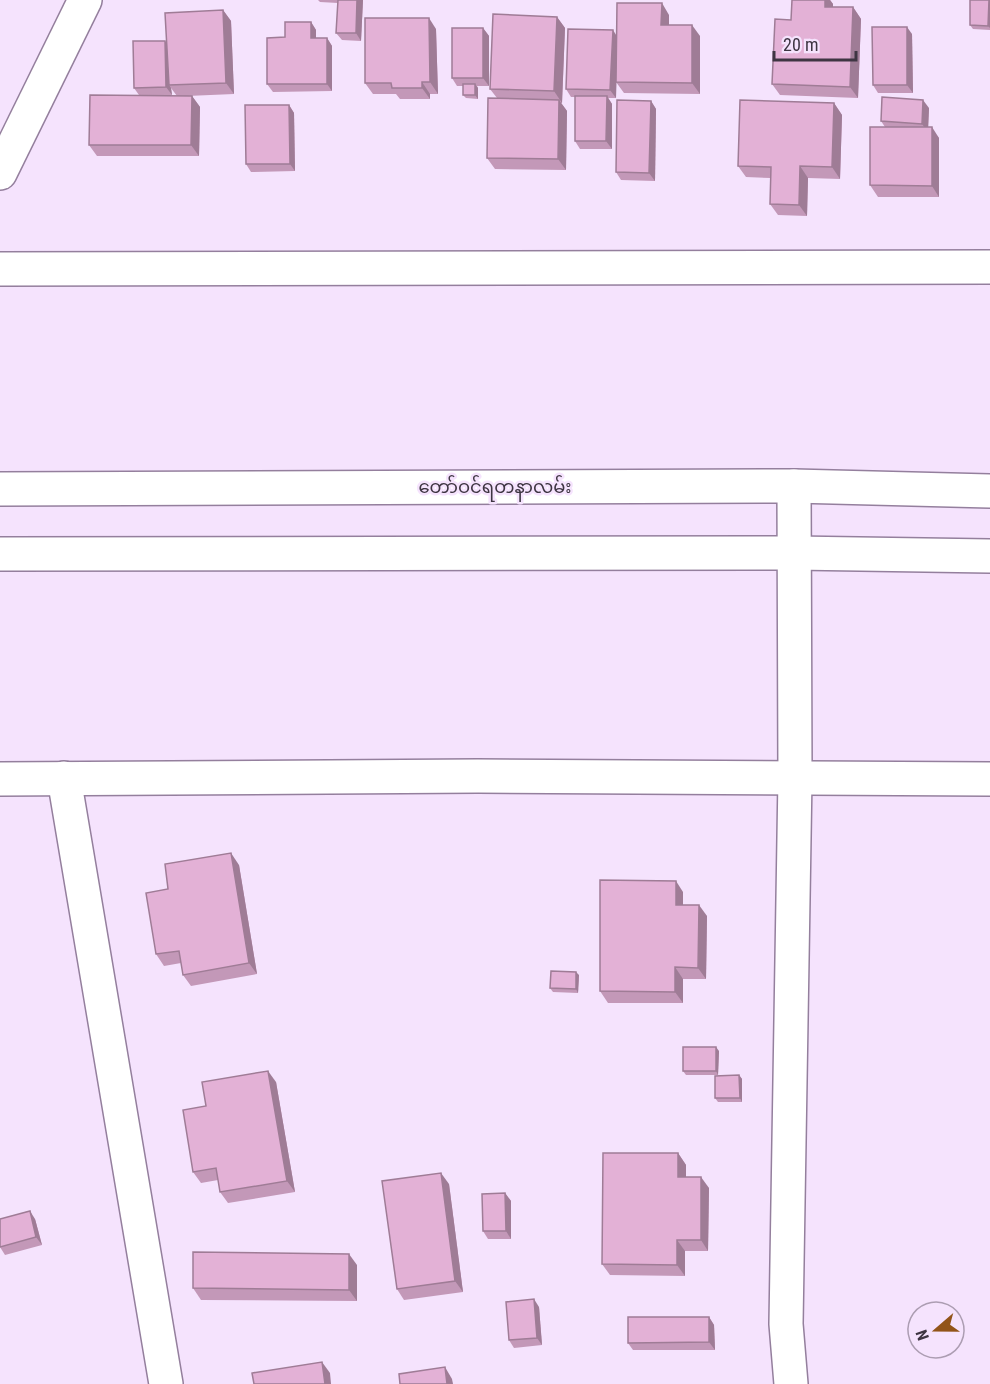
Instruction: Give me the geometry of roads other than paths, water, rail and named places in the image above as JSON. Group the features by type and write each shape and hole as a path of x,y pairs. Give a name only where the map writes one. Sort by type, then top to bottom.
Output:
{"street":[{"path":"0,173 85,0"},
{"path":"0,269 990,267"},
{"path":"791,1384 786,1324 795,777 794,486"},
{"name":"တော်ဝင်ရတနာလမ်း","path":"0,489 794,486 990,491"},
{"path":"0,554 990,556"},
{"path":"0,779 795,777 990,779"},
{"path":"64,778 165,1384"}]}
